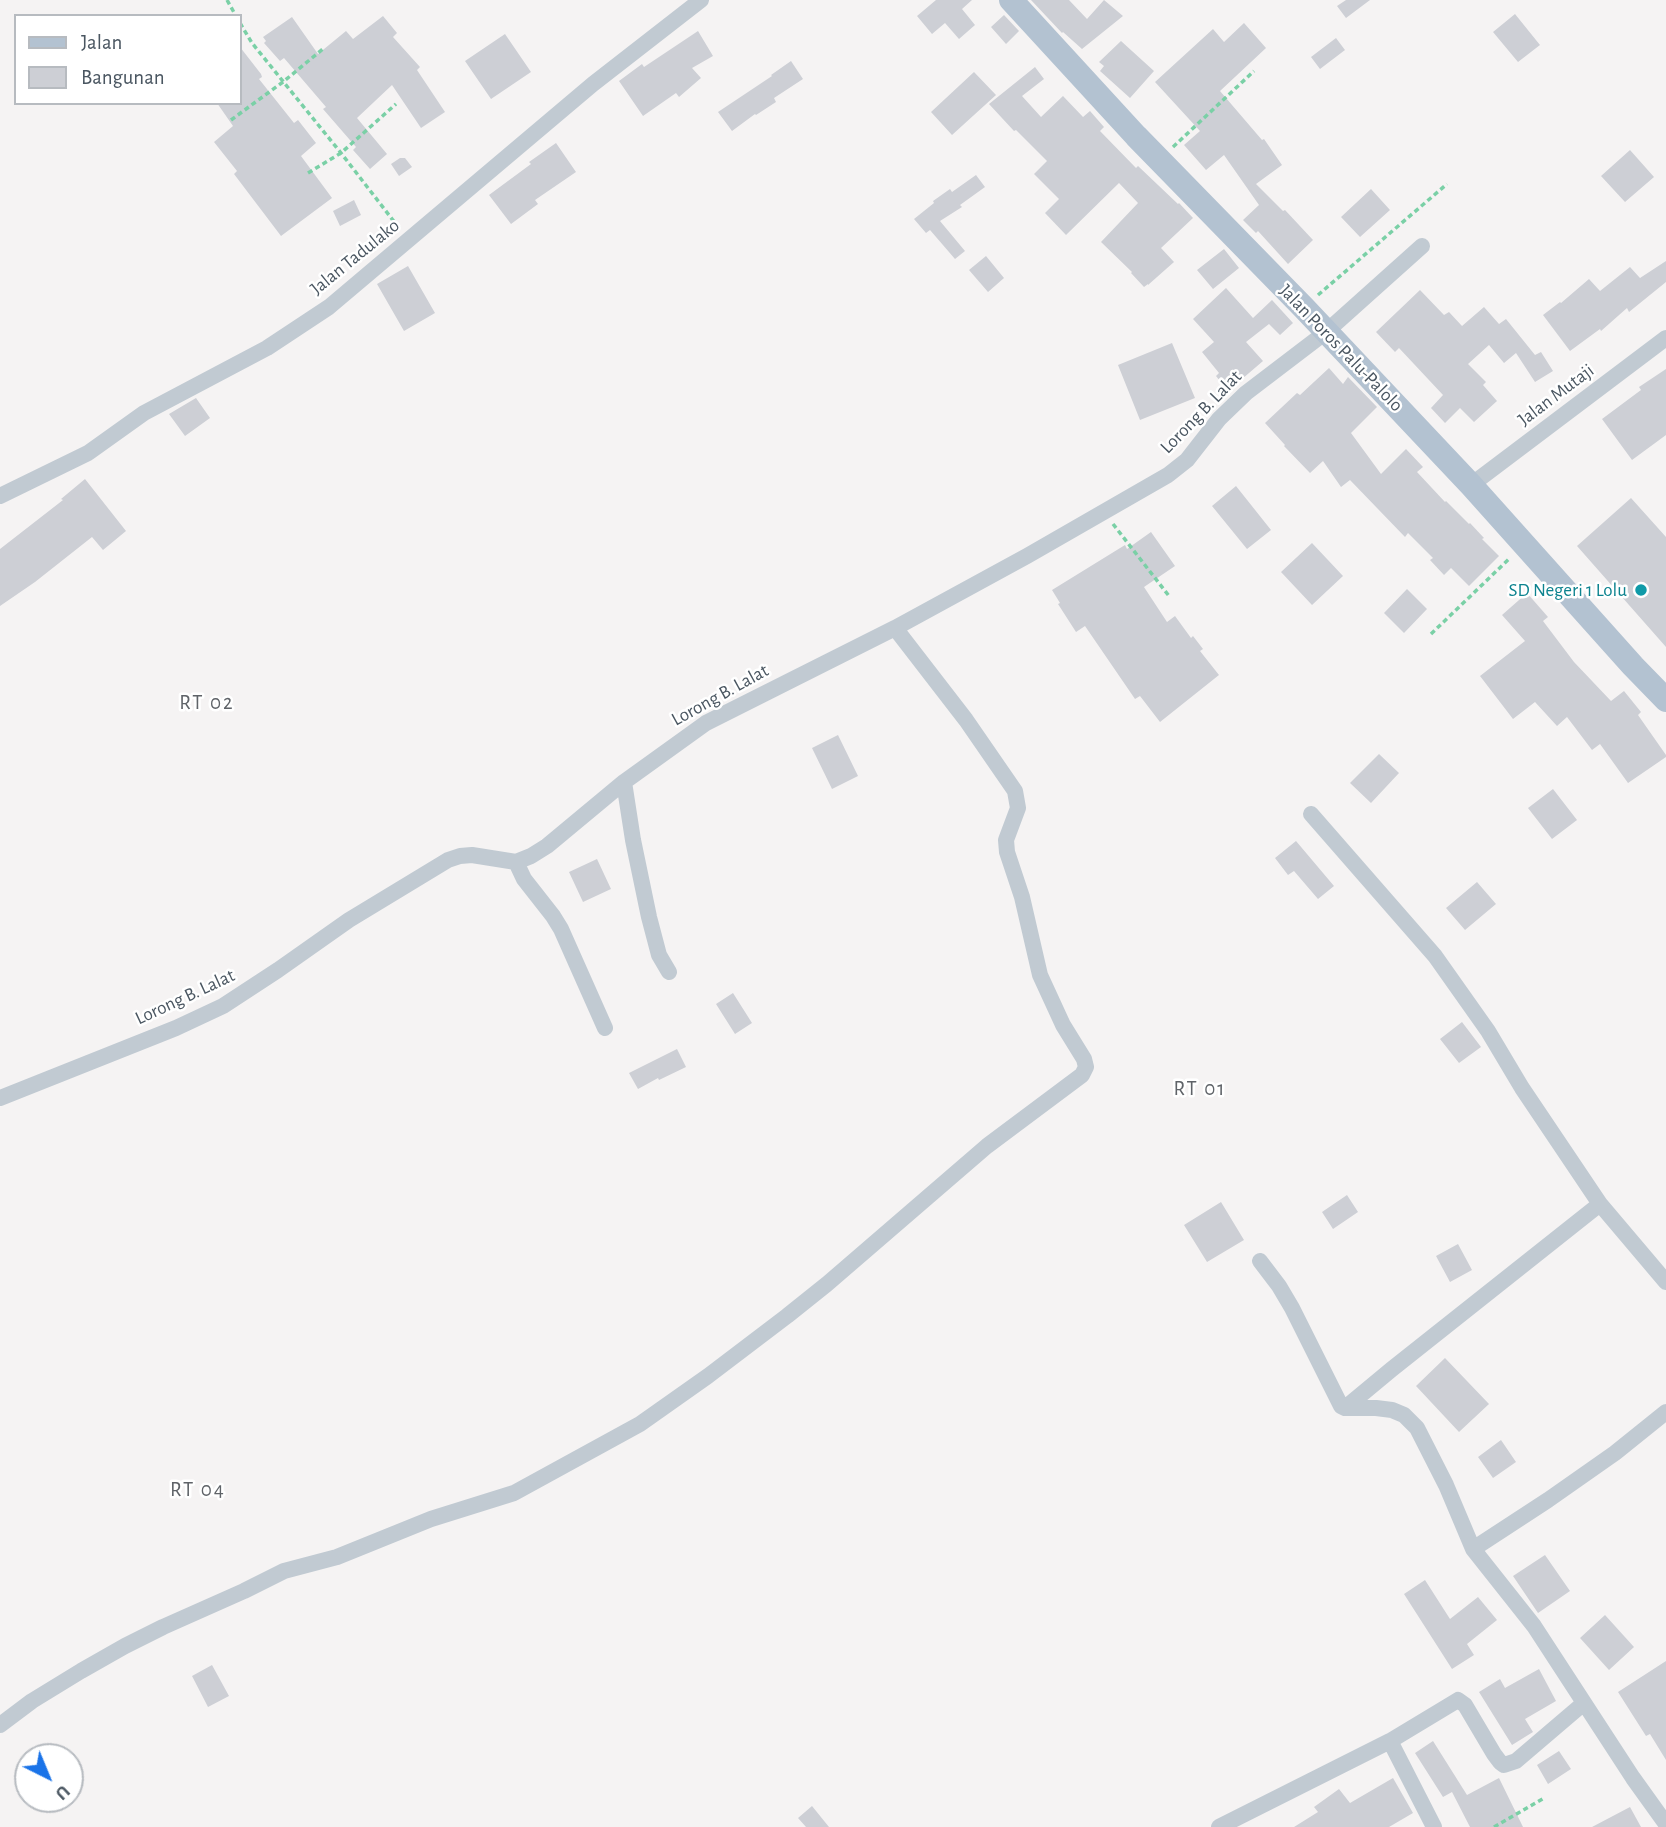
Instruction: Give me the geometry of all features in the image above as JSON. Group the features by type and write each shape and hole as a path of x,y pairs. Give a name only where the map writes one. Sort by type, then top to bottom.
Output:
{"main road":[{"name":"Jalan Poros Palu-Palolo","path":"1011,0 1159,160 1304,308 1471,485 1666,700"}],"street":[{"name":"Jalan Tadulako","path":"0,496 88,453 144,413 267,348 329,307 593,84 701,0"},
{"name":"Lorong B. Lalat","path":"0,1098 176,1028 223,1006 349,920 448,860 472,855 516,862 547,846 624,782 706,723 895,628 1168,475 1187,460 1219,419 1246,393 1326,332 1422,246"},
{"name":"Jalan Mutaji","path":"1471,485 1666,338"},
{"path":"0,1725 32,1701 81,1671 163,1627 284,1571 337,1557 431,1518 514,1493 640,1424 718,1369 797,1308 987,1146 1082,1075 1086,1068 1084,1059 1063,1025 1040,975 1022,897 1007,852 1006,840 1018,808 1015,791 966,720 895,628"},
{"path":"624,782 649,917 659,955 669,972"},
{"path":"1311,814 1435,956 1488,1031 1600,1205 1666,1282"},
{"path":"516,862 524,879 561,929 605,1028"},
{"path":"1345,1408 1600,1205"},
{"path":"1260,1261 1292,1308 1341,1406 1392,1410 1404,1415 1417,1428 1446,1485 1473,1549 1534,1626 1666,1824"},
{"path":"1473,1549 1549,1500 1666,1412"},
{"path":"1219,1827 1390,1741 1458,1700 1465,1704 1504,1765 1526,1753 1584,1703"},
{"path":"1390,1741 1434,1827"}],"path":[{"path":"242,26 252,43 408,241"},
{"path":"231,120 324,48"},
{"path":"1159,160 1254,72"},
{"path":"309,173 341,153 396,104"},
{"path":"1304,308 1447,184"},
{"path":"1104,511 1169,596"},
{"path":"1430,634 1524,545"},
{"path":"1494,1827 1544,1798"}],"building":[{"path":"936,0 972,0 962,9 975,25 959,39 945,23 932,34 917,16"},
{"path":"1031,0 1069,0 1087,19 1104,0 1123,16 1082,49 1062,33"},
{"path":"1346,0 1370,0 1346,18 1337,6"},
{"path":"1515,14 1540,45 1518,62 1493,32"},
{"path":"1004,15 1019,31 1006,44 991,27"},
{"path":"383,16 397,33 393,37 420,67 417,70 445,112 421,128 392,85 357,118 387,154 370,169 353,150 356,147 323,109 326,107 284,58 280,61 264,43 266,41 263,37 292,17 318,54 346,31 353,39"},
{"path":"1244,23 1266,48 1220,91 1262,140 1264,139 1282,165 1256,184 1313,240 1288,264 1258,231 1256,233 1243,220 1259,205 1224,155 1206,170 1184,145 1200,131 1155,82 1213,29 1224,42"},
{"path":"698,31 713,56 692,68 701,78 679,97 676,93 643,116 619,81"},
{"path":"505,34 531,72 491,99 465,61"},
{"path":"1336,38 1345,50 1320,69 1311,57"},
{"path":"1121,41 1154,71 1130,98 1100,71 1104,66 1099,62"},
{"path":"242,50 261,74 259,79 294,123 298,120 316,143 301,156 332,198 281,236 234,174 237,171 214,142 233,126 218,105 242,105"},
{"path":"791,61 803,79 774,98 776,102 732,131 718,112"},
{"path":"1035,67 1044,79 1022,96 1041,117 1063,96 1083,117 1090,111 1104,127 1100,131 1136,168 1138,166 1193,218 1161,248 1174,262 1148,285 1144,287 1101,242 1138,203 1119,183 1066,235 1045,213 1059,199 1034,174 1047,161 989,104"},
{"path":"974,72 996,95 952,135 931,112"},
{"path":"556,143 576,172 535,200 538,204 511,224 489,195"},
{"path":"1630,150 1654,177 1625,202 1601,176"},
{"path":"405,158 412,167 399,176 391,164"},
{"path":"976,175 985,187 940,221 965,251 955,259 930,230 926,233 914,219 934,203 933,201 950,189 952,192"},
{"path":"1371,189 1390,210 1360,237 1341,217"},
{"path":"354,200 361,215 340,226 333,211"},
{"path":"1224,249 1239,268 1213,289 1197,270"},
{"path":"986,256 1004,278 988,292 969,270"},
{"path":"1666,261 1666,282 1629,312 1627,308 1601,331 1600,329 1570,351 1543,315 1589,279 1600,291 1630,267 1640,278"},
{"path":"408,266 435,313 404,331 377,284"},
{"path":"1226,288 1253,318 1272,300 1293,323 1280,335 1269,324 1246,342 1263,361 1228,391 1216,376 1219,373 1202,352 1214,342 1193,319"},
{"path":"1420,290 1444,315 1449,312 1462,326 1484,307 1499,324 1506,319 1535,355 1541,352 1553,371 1535,382 1516,353 1504,363 1489,345 1468,364 1486,382 1483,385 1497,401 1474,422 1460,408 1445,423 1431,408 1443,395 1399,348 1395,352 1376,332"},
{"path":"1172,343 1195,398 1140,420 1118,365"},
{"path":"1329,368 1343,384 1348,377 1377,407 1351,433 1381,474 1406,449 1423,467 1417,472 1445,502 1470,523 1499,556 1469,586 1451,568 1444,575 1430,560 1433,558 1408,533 1405,537 1350,480 1341,487 1323,461 1310,473 1265,423"},
{"path":"1666,369 1666,435 1632,460 1602,419 1641,390 1639,387"},
{"path":"196,398 210,418 185,436 169,414"},
{"path":"85,479 126,531 103,550 92,537 0,606 0,549 63,500 61,499"},
{"path":"1236,486 1271,530 1247,549 1212,506"},
{"name":"SD Negeri 1 Lolu","path":"1631,498 1666,537 1666,647 1577,546"},
{"path":"1151,532 1175,566 1144,587 1167,622 1175,616 1191,638 1193,636 1203,649 1200,651 1219,675 1160,722 1140,696 1135,699 1085,626 1076,632 1052,590 1125,545 1127,549"},
{"path":"1312,543 1343,576 1312,605 1281,572"},
{"path":"1407,589 1427,609 1404,633 1384,613"},
{"path":"1527,593 1548,617 1543,621 1574,662 1611,701 1624,691 1641,712 1638,715 1666,755 1628,783 1600,744 1592,750 1567,717 1557,726 1535,702 1513,719 1480,676 1525,641 1502,615"},
{"path":"838,735 858,776 832,789 812,748"},
{"path":"1379,754 1399,773 1371,803 1350,783"},
{"path":"1553,789 1577,820 1552,839 1528,808"},
{"path":"1296,841 1334,886 1318,899 1294,871 1288,875 1275,858"},
{"path":"597,859 611,889 583,902 569,872"},
{"path":"1477,882 1496,904 1465,930 1446,908"},
{"path":"733,993 752,1023 735,1034 716,1004"},
{"path":"1462,1022 1481,1047 1459,1063 1440,1039"},
{"path":"677,1049 686,1067 638,1089 629,1073"},
{"path":"1347,1195 1358,1212 1333,1229 1322,1212"},
{"path":"1221,1202 1244,1240 1207,1262 1184,1225"},
{"path":"1458,1244 1472,1270 1450,1282 1436,1256"},
{"path":"1445,1358 1489,1404 1459,1432 1416,1386"},
{"path":"1501,1440 1516,1462 1493,1478 1478,1457"},
{"path":"1545,1555 1570,1591 1538,1613 1513,1576"},
{"path":"1425,1580 1450,1619 1478,1597 1497,1620 1467,1644 1474,1655 1452,1669 1404,1594"},
{"path":"1605,1615 1634,1647 1609,1670 1580,1638"},
{"path":"1666,1661 1666,1760 1650,1734 1646,1736 1618,1692"},
{"path":"212,1665 229,1696 208,1707 192,1676"},
{"path":"1539,1669 1556,1701 1525,1719 1533,1732 1512,1745 1479,1692 1500,1679 1505,1688"},
{"path":"1433,1741 1467,1795 1499,1778 1523,1827 1470,1827 1452,1792 1443,1797 1415,1753"},
{"path":"1559,1751 1571,1769 1548,1784 1537,1765"},
{"path":"1393,1778 1413,1813 1389,1827 1294,1827 1318,1812 1314,1807 1339,1789 1350,1803"},
{"path":"812,1806 829,1827 806,1827 798,1818"},
{"path":"1630,1807 1641,1827 1592,1827"}],"place":[{"name":"SD Negeri 1 Lolu","path":"1641,590"}],"district":[{"name":"RT 02","path":"207,703"},
{"name":"RT 01","path":"1200,1089"},
{"name":"RT 04","path":"198,1490"}]}
